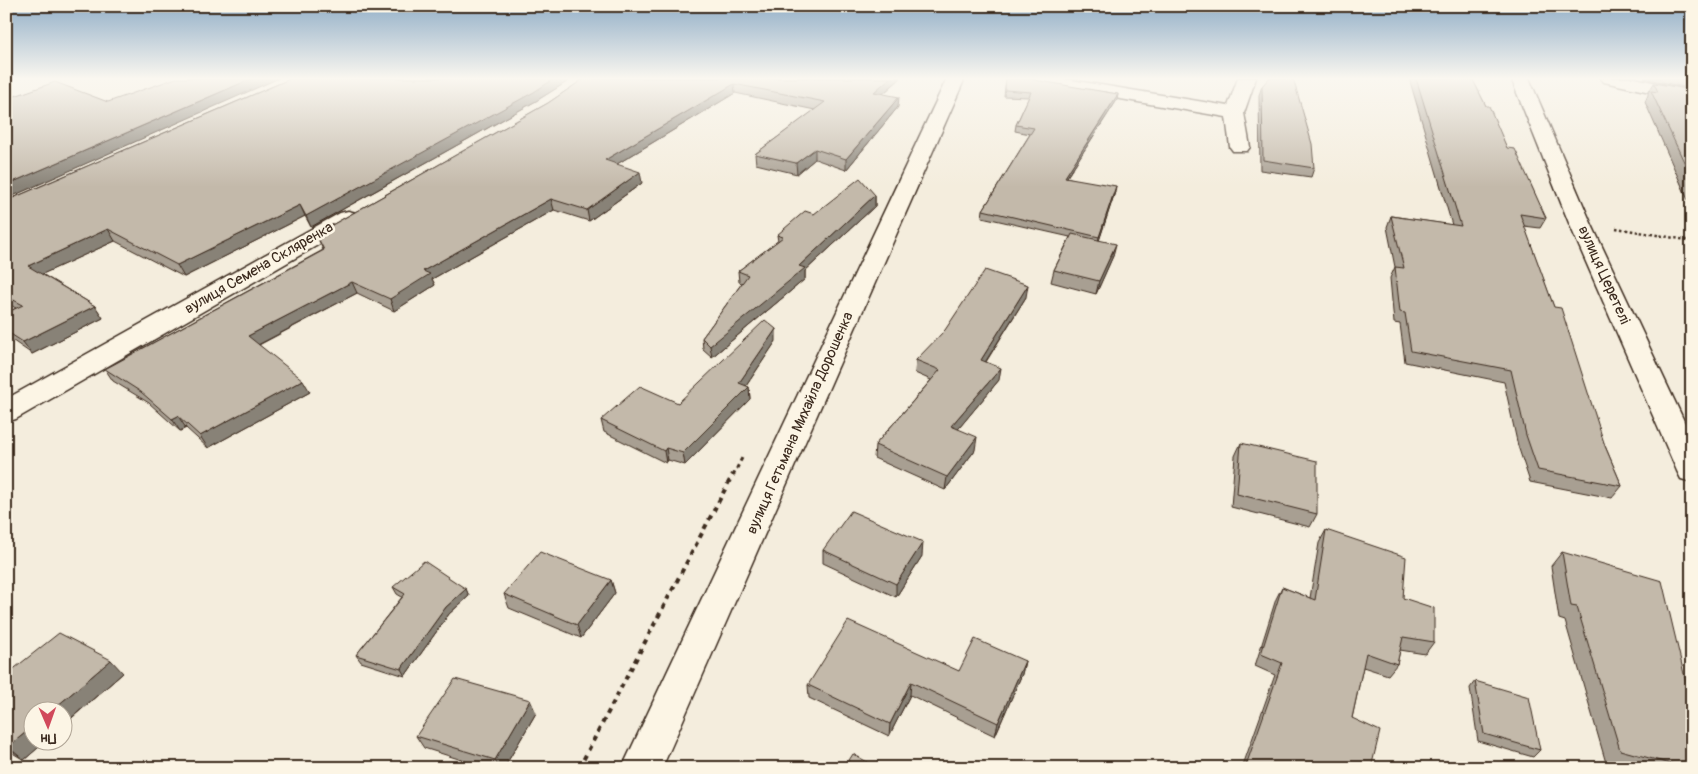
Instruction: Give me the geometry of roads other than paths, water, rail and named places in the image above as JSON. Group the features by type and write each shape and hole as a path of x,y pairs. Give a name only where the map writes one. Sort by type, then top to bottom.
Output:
{"street":[{"name":"вулиця Гетьмана Михайла Дорошенка","path":"642,768 940,114"},
{"path":"1235,114 1240,146"},
{"name":"вулиця Церетелі","path":"1535,114 1580,223 1692,471"},
{"name":"вулиця Семена Скляренка","path":"6,412 370,205"}]}
